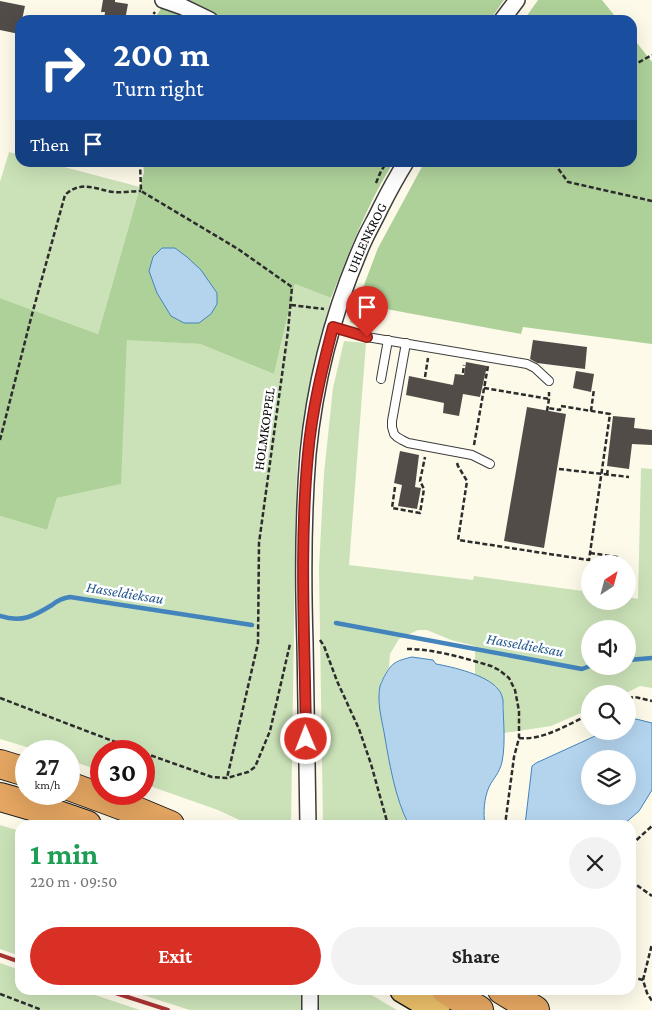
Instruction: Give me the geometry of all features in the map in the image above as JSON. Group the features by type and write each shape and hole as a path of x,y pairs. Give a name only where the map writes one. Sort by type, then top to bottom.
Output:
{"highway":[{"path":"0,764 15,769"},
{"path":"80,790 158,820"},
{"path":"0,797 73,820"},
{"path":"412,995 437,1010"},
{"path":"454,995 479,1010"},
{"path":"510,995 535,1010"}],"street":[{"path":"163,0 200,15"},
{"path":"506,15 516,0"},
{"name":"UHLENKROG","path":"308,818 304,533 308,453 320,379 333,327 350,276 364,242 403,167"},
{"path":"310,995 310,1010"}],"lane":[{"path":"333,327 367,337 527,364 549,380"},
{"path":"381,379 388,340"},
{"path":"406,343 392,427 396,437 408,443 472,455 490,464"}],"path":[{"path":"637,63 652,55"},
{"path":"0,440 65,195 72,188 86,186 115,192 140,191 140,167"},
{"path":"557,167 568,182 652,201"},
{"name":"HOLMKOPPEL","path":"140,191 238,249 292,287 288,331 258,543 258,643 227,778"},
{"path":"291,305 326,309"},
{"path":"425,377 430,347"},
{"path":"472,455 490,358"},
{"path":"460,452 458,466 467,481 458,540 589,560 610,414 561,406 560,410 547,409 549,380"},
{"path":"484,388 549,399"},
{"path":"591,411 594,389"},
{"path":"396,487 392,508 420,513 424,488 420,481 427,446"},
{"path":"607,475 608,468"},
{"path":"559,469 629,477"},
{"path":"590,553 604,555"},
{"path":"155,757 212,777 227,778 248,772 255,766 270,731 291,638 304,630"},
{"path":"319,638 359,729 387,820"},
{"path":"407,649 434,651 492,666 509,678 515,690 519,711 519,738 514,757 506,820"},
{"path":"636,697 652,701"},
{"path":"0,698 109,740"},
{"path":"519,738 527,739 545,734 581,718"},
{"path":"636,840 652,826"},
{"path":"636,884 652,896"},
{"path":"652,944 643,980 647,994 652,1001"},
{"path":"636,978 643,980"},
{"path":"0,994 42,1010"}],"green space":[{"path":"166,0 504,0 494,15 157,15"},
{"path":"538,0 602,0 614,15 528,15"},
{"path":"637,43 652,62 652,344 523,327 521,334 370,306 367,331 350,322 378,248 422,167 637,167"},
{"path":"9,152 15,154 15,167 64,167 140,187 98,334 0,298 0,182"},
{"path":"143,167 391,167 367,212 331,298 295,284 274,374 200,344 127,340 121,484 57,498 47,530 0,516 0,298 98,334 144,172"},
{"path":"295,284 331,298 308,394 298,455 291,820 239,820 218,810 155,788 155,740 90,740 90,767 80,764 80,740 15,740 15,744 0,739 0,516 47,530 57,498 120,484 127,339 200,344 274,374"},
{"path":"344,341 366,343 349,565 473,580 474,576 581,591 581,610 636,610 636,599 638,599 641,468 652,469 652,688 640,686 636,688 636,685 581,685 581,713 551,726 504,733 502,695 496,686 475,674 475,646 451,640 427,630 418,630 399,639 390,654 389,667 380,685 379,703 388,755 406,820 323,820 319,568 324,473 333,388"},
{"path":"0,825 15,830 15,954 0,949"},
{"path":"0,963 15,968 15,995 95,995 140,1010 0,1010"},
{"path":"143,995 372,995 397,1010 190,1010"}],"water":[{"path":"162,248 175,248 187,257 201,270 217,293 217,304 211,314 199,323 184,323 171,316 157,293 149,271 153,257"},
{"path":"412,657 433,660 436,664 478,676 493,684 499,690 503,700 504,747 502,762 486,796 485,820 406,820 396,792 390,767 379,697 383,679 391,666 401,660"},
{"path":"636,719 652,723 652,790 639,811 629,820 526,820 532,766 586,740 636,740"}],"building":[{"path":"103,0 115,0 115,2 128,4 126,15 105,15 105,12 101,12"},
{"path":"0,1 25,6 23,15 15,15 15,33 0,30"},
{"path":"533,340 587,347 585,369 537,363 530,359"},
{"path":"466,362 487,366 480,397 463,394 459,416 443,413 444,403 406,395 409,376 453,385 455,374 464,375"},
{"path":"576,371 594,374 591,392 573,388"},
{"path":"527,407 566,414 544,548 504,541"},
{"path":"613,416 635,418 634,428 652,430 652,445 632,444 629,469 607,466"},
{"path":"400,451 419,455 415,487 421,488 417,509 398,506 402,485 394,483"}],"waterway":[{"name":"Hasseldieksau","path":"0,616 15,619 28,617 60,600 70,597 252,625"},
{"name":"Hasseldieksau","path":"336,623 581,669"},
{"name":"Hasseldieksau","path":"636,659 652,658"}],"railway":[{"path":"0,955 15,960"},
{"path":"122,995 168,1010"}],"route":[{"path":"306,739 304,533 308,453 314,411 333,327 367,337"}]}
